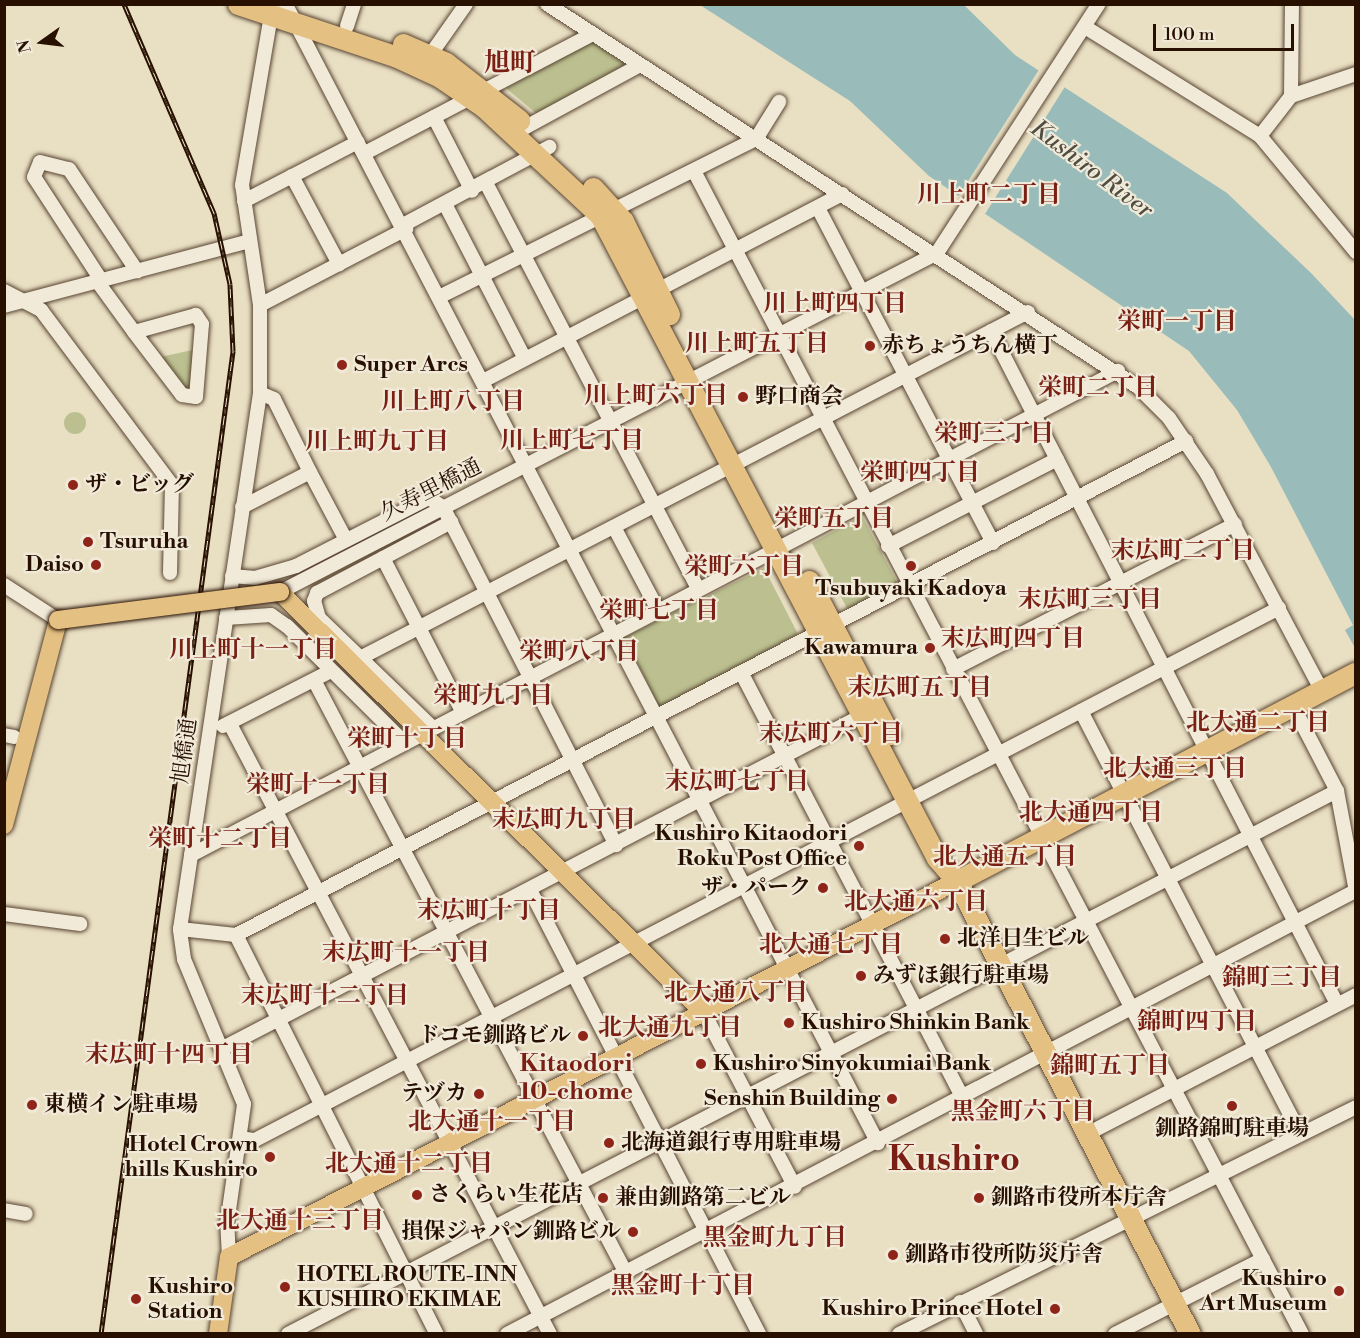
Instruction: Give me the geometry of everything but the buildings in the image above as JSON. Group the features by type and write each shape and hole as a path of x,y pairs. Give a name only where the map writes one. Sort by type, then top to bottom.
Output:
{"highway":[{"path":"238,4 282,10 347,26 426,62 480,94 607,212 914,797"},
{"path":"282,10 426,62"},
{"path":"827,629 863,715 949,852 957,881 1190,1334"},
{"path":"957,881 1356,672"}],"main road":[{"path":"4,825 58,620 280,592 313,631 704,1013"},
{"path":"218,1334 229,1257 536,1102 957,881"}],"street":[{"path":"347,26 354,4"},
{"path":"426,62 466,4"},
{"path":"548,4 1118,371 1169,418 1186,441 1235,524 1322,691"},
{"path":"1099,4 1085,27 1260,136 1356,252"},
{"path":"1291,96 1292,4"},
{"path":"282,10 362,148 441,296 569,551 699,802 834,1053 879,1143"},
{"name":"旭橋通","path":"229,1257 227,1224 244,1104 184,958 180,929 260,393 260,305 244,201 244,167 282,10"},
{"name":"久寿里橋通","path":"280,592 526,464 696,380 937,253 970,210 1085,27"},
{"path":"244,201 292,176 434,117 593,34"},
{"path":"520,130 640,65"},
{"path":"1260,136 1291,96 1356,74"},
{"path":"441,296 756,139 779,102"},
{"path":"434,117 472,191"},
{"path":"260,305 543,151"},
{"path":"134,332 196,315 202,324 196,397 182,395 134,332 99,281 34,177 40,162 69,169 137,271"},
{"path":"693,171 1127,1007 1171,1091 1220,1173 1302,1334"},
{"path":"292,176 339,264"},
{"path":"486,183 698,589"},
{"path":"483,381 842,194"},
{"path":"445,204 525,359"},
{"path":"818,208 993,543"},
{"path":"4,306 250,241"},
{"path":"4,291 41,310 172,485 176,501 170,573"},
{"path":"362,657 420,629 905,374 1028,312"},
{"path":"991,331 1120,584 1253,836 1337,1004"},
{"path":"191,855 1118,371"},
{"path":"260,393 274,399 346,540"},
{"path":"180,929 236,935 742,674 1186,441"},
{"path":"888,546 1057,459"},
{"path":"242,507 310,472"},
{"path":"232,576 255,578 296,566 429,498 443,507 616,845"},
{"path":"419,735 362,657 319,618 314,601 317,593 451,522"},
{"path":"953,669 1235,524"},
{"path":"614,527 658,610"},
{"path":"383,558 463,713"},
{"path":"4,585 58,620"},
{"path":"240,1138 255,1140 1279,609"},
{"path":"226,618 271,615 331,671 419,735"},
{"path":"209,729 230,724 315,682 331,671"},
{"path":"742,674 963,1100"},
{"path":"315,682 445,934 626,1272"},
{"path":"507,1334 963,1100 1127,1007 1355,891 1337,791 1293,706"},
{"path":"1081,711 1300,1133"},
{"path":"222,1048 561,874 863,715"},
{"path":"230,724 550,1334"},
{"path":"288,1334 916,1012 1337,791"},
{"path":"530,890 759,1334"},
{"path":"4,914 80,924"},
{"path":"236,935 324,1104 405,1273 437,1334"},
{"path":"1088,1134 1356,995"},
{"path":"704,1013 795,1187"},
{"path":"899,1334 1130,1216 1356,1107"},
{"path":"4,1209 26,1214"},
{"path":"1115,1334 1174,1302 1263,1259"},
{"path":"960,1302 976,1334"}],"green space":[{"path":"593,40 624,60 624,68 537,114 506,88"},
{"path":"197,349 194,394 183,393 156,358"},
{"path":"71,412 79,412 86,419 86,427 79,434 71,434 64,427 64,419"},
{"path":"862,516 898,584 848,610 812,543"},
{"path":"764,568 798,634 666,706 658,705 625,637"}],"water":[{"name":"Kushiro River","path":"700,5 964,5 1015,55 1227,193 1312,274 1355,320 1355,648 1345,630 1353,625 1271,467 1237,410 1189,351 929,176 850,101"}],"pier":[{"path":"1040,68 1066,85 985,214 958,197"}],"railway":[{"path":"101,1334 233,351 230,284 214,213 124,4"}],"place":[{"name":"赤ちょうちん横丁","path":"870,346"},
{"name":"Super Arcs","path":"342,365"},
{"name":"野口商会","path":"743,397"},
{"name":"ザ・ビッグ","path":"73,485"},
{"name":"Tsuruha","path":"88,542"},
{"name":"Daiso","path":"96,565"},
{"name":"Tsubuyaki Kadoya","path":"911,566"},
{"name":"Kawamura","path":"930,648"},
{"name":"Kushiro Kitaodori Roku Post Office","path":"859,846"},
{"name":"ザ・パーク","path":"823,888"},
{"name":"北洋日生ビル","path":"945,939"},
{"name":"みずほ銀行駐車場","path":"861,976"},
{"name":"Kushiro Shinkin Bank","path":"789,1023"},
{"name":"ドコモ釧路ビル","path":"583,1036"},
{"name":"Kushiro Sinyokumiai Bank","path":"701,1064"},
{"name":"テヅカ","path":"479,1094"},
{"name":"Senshin Building","path":"892,1099"},
{"name":"東横イン駐車場","path":"32,1105"},
{"name":"釧路錦町駐車場","path":"1232,1106"},
{"name":"北海道銀行専用駐車場","path":"609,1143"},
{"name":"Hotel Crown hills Kushiro","path":"270,1157"},
{"name":"さくらい生花店","path":"417,1195"},
{"name":"兼由釧路第二ビル","path":"603,1198"},
{"name":"釧路市役所本庁舎","path":"979,1198"},
{"name":"損保ジャパン釧路ビル","path":"633,1232"},
{"name":"釧路市役所防災庁舎","path":"893,1255"},
{"name":"HOTEL ROUTE-INN KUSHIRO EKIMAE","path":"285,1287"},
{"name":"Kushiro Art Museum","path":"1339,1291"},
{"name":"Kushiro Station","path":"136,1299"},
{"name":"Kushiro Prince Hotel","path":"1055,1309"}],"district":[{"name":"旭町","path":"510,64"},
{"name":"川上町二丁目","path":"989,196"},
{"name":"川上町四丁目","path":"835,305"},
{"name":"栄町一丁目","path":"1177,323"},
{"name":"川上町五丁目","path":"757,345"},
{"name":"栄町二丁目","path":"1098,389"},
{"name":"川上町六丁目","path":"656,397"},
{"name":"川上町八丁目","path":"453,403"},
{"name":"栄町三丁目","path":"994,435"},
{"name":"川上町七丁目","path":"572,442"},
{"name":"川上町九丁目","path":"377,443"},
{"name":"栄町四丁目","path":"920,474"},
{"name":"栄町五丁目","path":"834,520"},
{"name":"末広町二丁目","path":"1183,552"},
{"name":"栄町六丁目","path":"744,568"},
{"name":"末広町三丁目","path":"1090,601"},
{"name":"栄町七丁目","path":"659,612"},
{"name":"末広町四丁目","path":"1013,640"},
{"name":"川上町十一丁目","path":"253,651"},
{"name":"栄町八丁目","path":"579,653"},
{"name":"末広町五丁目","path":"920,689"},
{"name":"栄町九丁目","path":"493,697"},
{"name":"北大通二丁目","path":"1258,724"},
{"name":"末広町六丁目","path":"831,735"},
{"name":"栄町十丁目","path":"407,740"},
{"name":"北大通三丁目","path":"1175,770"},
{"name":"末広町七丁目","path":"737,783"},
{"name":"栄町十一丁目","path":"318,786"},
{"name":"北大通四丁目","path":"1091,814"},
{"name":"末広町九丁目","path":"564,821"},
{"name":"栄町十二丁目","path":"220,840"},
{"name":"北大通五丁目","path":"1005,858"},
{"name":"北大通六丁目","path":"916,903"},
{"name":"末広町十丁目","path":"489,912"},
{"name":"北大通七丁目","path":"831,946"},
{"name":"末広町十一丁目","path":"406,954"},
{"name":"錦町三丁目","path":"1282,979"},
{"name":"北大通八丁目","path":"736,994"},
{"name":"末広町十二丁目","path":"325,997"},
{"name":"錦町四丁目","path":"1197,1023"},
{"name":"北大通九丁目","path":"670,1029"},
{"name":"末広町十四丁目","path":"169,1056"},
{"name":"錦町五丁目","path":"1110,1067"},
{"name":"Kitaodori 10-chome","path":"576,1079"},
{"name":"黒金町六丁目","path":"1023,1113"},
{"name":"北大通十一丁目","path":"492,1123"},
{"name":"Kushiro","path":"954,1161"},
{"name":"北大通十二丁目","path":"409,1165"},
{"name":"北大通十三丁目","path":"300,1222"},
{"name":"黒金町九丁目","path":"775,1239"},
{"name":"黒金町十丁目","path":"683,1287"}]}
